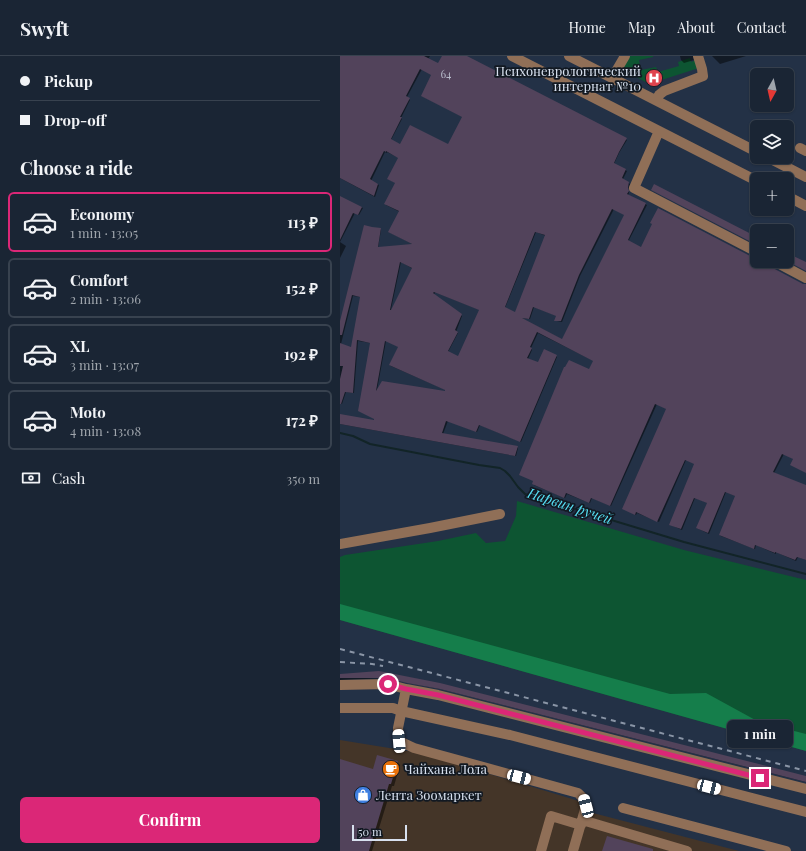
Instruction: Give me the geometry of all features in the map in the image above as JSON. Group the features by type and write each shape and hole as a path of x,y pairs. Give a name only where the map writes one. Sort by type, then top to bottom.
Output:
{"street":[{"path":"512,56 750,177"},
{"path":"569,56 750,148"},
{"path":"656,100 664,91 703,76 698,56"},
{"path":"612,78 623,57"},
{"path":"659,131 634,188 750,248"},
{"path":"780,164 806,177"},
{"path":"794,200 806,206"},
{"path":"787,268 806,278"},
{"path":"340,544 500,514"},
{"path":"340,685 388,684 438,695 806,790"},
{"path":"406,689 398,728 399,741 414,748 578,793 584,799 586,806 572,851"},
{"path":"340,708 393,708 510,736 806,812"},
{"path":"623,808 786,851"},
{"path":"541,851 552,816 581,822 687,851"}],"shaded area":[{"path":"340,740 420,753 592,805 593,813 739,851 340,851"}],"green space":[{"path":"628,56 653,56 639,60 641,70 656,67 658,72 679,66 678,62 690,58 691,62 696,60 699,68 649,84 620,68"},
{"path":"517,501 684,550 806,580 806,751 340,620 340,557 438,541 476,533 486,543 505,541 516,516"},
{"path":"340,604 670,694 706,693 759,722 806,734 806,751 340,620"}],"building":[{"path":"340,56 424,56 438,63 442,56 467,56 627,138 614,163 626,169 622,178 629,182 629,191 627,194 646,203 628,240 641,247 652,224 650,223 658,208 750,256 750,268 773,268 803,284 806,284 806,473 790,465 793,459 782,454 773,472 806,485 806,560 797,557 795,560 755,545 754,549 719,535 735,496 725,492 708,533 696,528 707,503 694,498 681,529 669,525 694,464 685,460 657,522 636,512 635,515 622,509 666,409 655,404 610,506 591,498 589,503 566,493 564,498 532,484 533,481 519,475 564,367 569,360 589,369 593,361 537,332 527,358 538,362 544,349 557,355 520,442 479,425 476,432 446,421 442,433 518,446 515,456 340,424 340,414 374,420 358,411 370,343 357,340 353,393 345,392 340,404 340,379 343,366 340,366 340,343 351,347 360,297 352,295 342,335 340,335 340,321 364,225 381,228 378,247 412,244 388,232 399,211 384,204 395,183 387,179 398,158 386,151 384,151 370,179 378,184 374,196 340,178","holes":["420,69 431,75 421,96 462,117 448,144 410,125 400,144 391,139 410,98 406,96","612,209 624,215 562,339 522,318 529,319 533,307 556,316 554,321 561,321 579,275","535,232 545,235 515,312 505,307","400,262 412,268 390,310","434,292 479,310 458,356 448,351 458,332 455,330 462,314 433,293","385,341 398,347 389,365 445,390 382,381 376,391"]},
{"path":"654,184 750,233 750,241 651,190"},
{"path":"340,196 362,207 358,215 353,213 340,240"},
{"path":"794,256 806,262 806,271 794,265"},
{"path":"379,671 440,683 806,776 806,782 440,689 387,678 340,678 340,674"},
{"path":"377,755 398,761 391,784 389,784 369,851 340,851 340,759 373,769"},
{"path":"607,836 653,849 653,851 602,851"}],"waterway":[{"name":"Нарвин ручей","path":"340,433 353,436 370,444 500,468 510,476 525,494 684,542 806,574"}],"railway":[{"path":"340,649 806,771"},
{"path":"340,662 383,666"}],"place":[{"name":"Психоневрологический интернат №10","path":"654,78"},
{"name":"Чайхана Лола","path":"391,769"},
{"name":"Лента Зоомаркет","path":"363,795"}],"route":[{"path":"388,684 438,695 760,778"}]}
